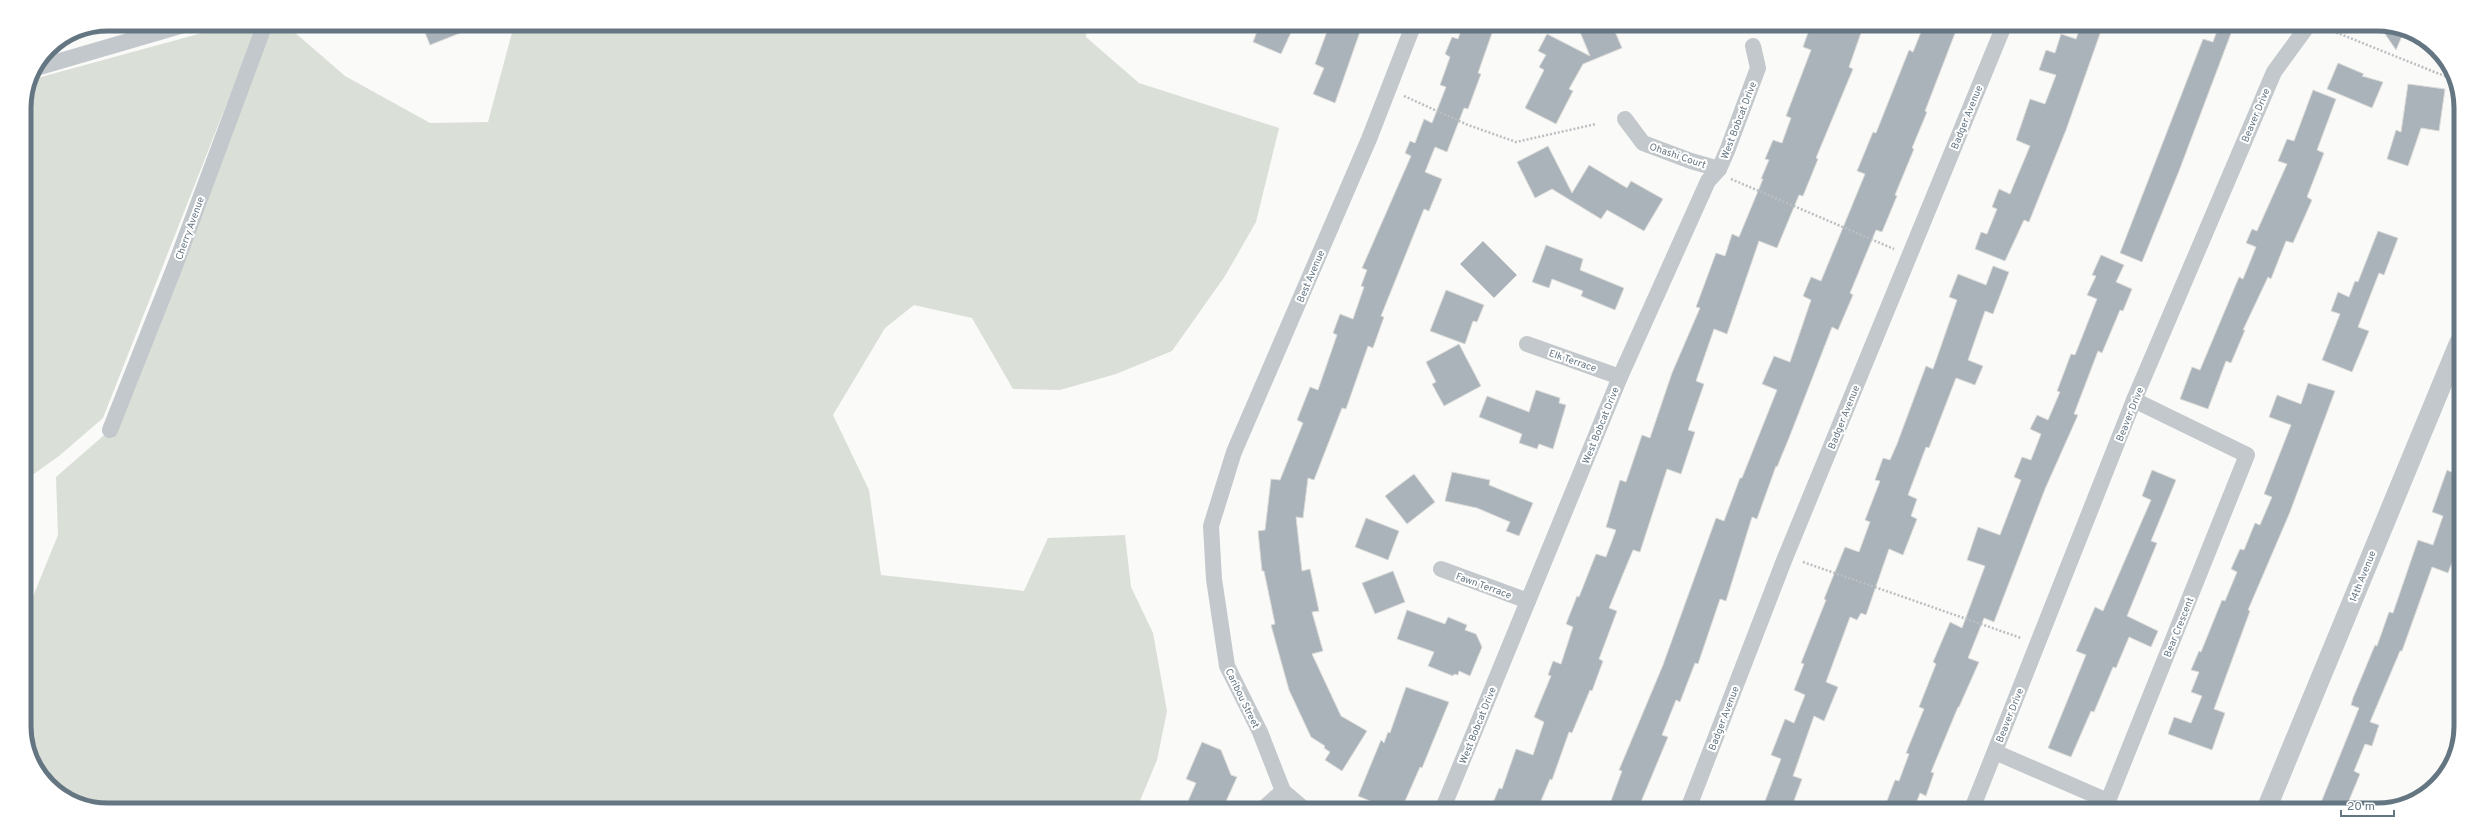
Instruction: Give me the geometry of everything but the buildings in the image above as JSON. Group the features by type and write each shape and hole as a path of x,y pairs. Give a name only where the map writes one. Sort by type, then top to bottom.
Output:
{"street":[{"path":"44,66 163,31"},
{"name":"Cherry Avenue","path":"110,430 175,266 262,31"},
{"name":"Best Avenue","path":"1212,526 1234,452 1369,139 1411,31"},
{"name":"Badger Avenue","path":"1690,803 1784,558 2002,31"},
{"name":"Beaver Drive","path":"1974,803 2134,400 2274,72 2304,31"},
{"name":"West Bobcat Drive","path":"1445,803 1620,377 1708,181 1723,173 1728,151 1758,68 1752,46"},
{"name":"Ohashi Court","path":"1625,119 1643,143 1723,173"},
{"name":"Elk Terrace","path":"1526,344 1620,377"},
{"name":"14th Avenue","path":"2269,803 2454,355"},
{"name":"Bear Crescent","path":"1995,752 2108,801 2247,455 2134,400"},
{"name":"Caribou Street","path":"1212,526 1214,579 1227,666 1260,732 1283,791 1298,803"},
{"name":"Fawn Terrace","path":"1441,569 1528,601"},
{"path":"1270,803 1283,791"}],"path":[{"path":"2333,31 2447,76"},
{"path":"1400,94 1468,125 1516,142 1596,124"},
{"path":"1723,173 1897,250"},
{"path":"1803,562 2038,644"}],"shaded area":[{"path":"209,31 255,31 103,418 59,456 31,476 31,108 32,93 37,78"},
{"path":"270,31 293,31 345,76 430,123 488,122 512,31 1087,31 1086,37 1139,83 1279,128 1256,222 1225,276 1172,351 1116,374 1060,390 1013,389 972,318 914,305 885,328 833,415 869,490 881,575 1024,591 1048,538 1125,535 1131,587 1153,633 1167,711 1157,760 1139,803 103,803 83,799 65,790 47,773 41,764 32,741 31,599 58,535 56,477 110,430"}]}
